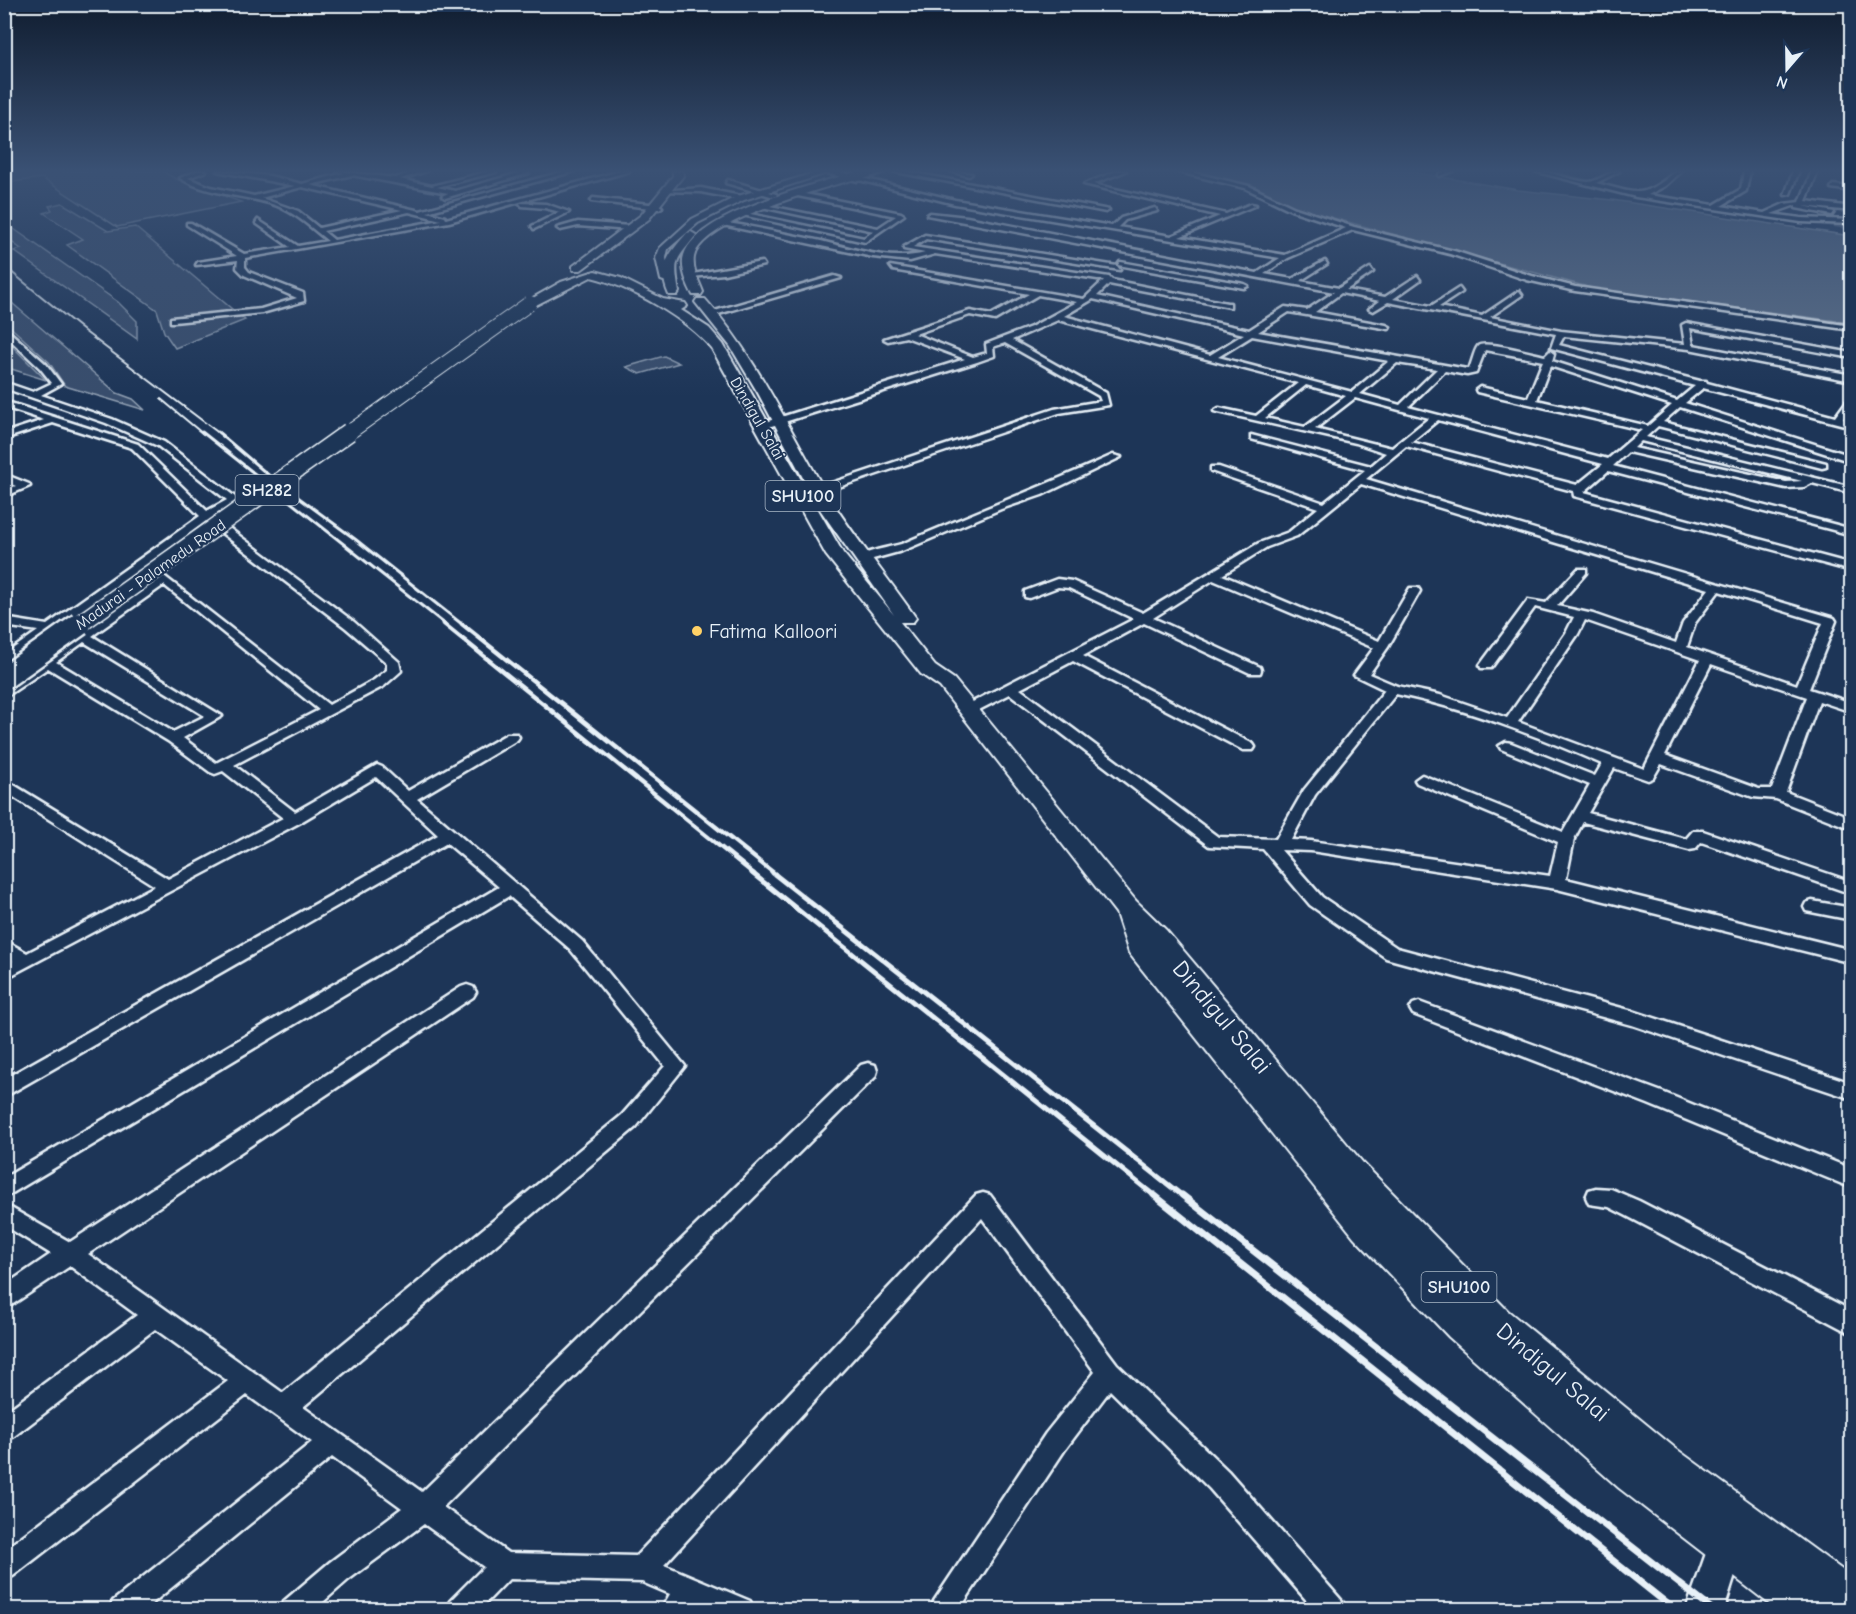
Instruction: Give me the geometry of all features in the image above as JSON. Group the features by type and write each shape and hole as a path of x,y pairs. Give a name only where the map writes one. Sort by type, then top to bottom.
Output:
{"main road":[{"path":"589,271 613,246"},
{"path":"589,271 617,246"},
{"name":"SHU100","path":"667,294 669,267 673,256 681,246"},
{"name":"SHU100","path":"694,246 689,253 688,269 703,302"},
{"name":"Dindigul Salai","path":"589,271 667,294 705,331 718,347 835,555 928,670 947,683 1127,908 1139,946 1366,1226 1480,1340 1633,1474 1731,1531 1850,1593"},
{"name":"Madurai - Palamedu Road","path":"4,678 530,303 589,271"},
{"path":"667,294 703,302"},
{"name":"Dindigul Salai","path":"703,302 735,344 817,491 862,559 942,665 947,683"},
{"path":"1704,1610 1731,1531"},
{"name":"Dindigul Salai","path":"1731,1531 1812,1610"}],"street":[{"path":"226,246 242,256"},
{"path":"198,264 300,246"},
{"path":"666,246 661,258 667,294"},
{"path":"834,246 873,255 910,259 935,252"},
{"path":"909,246 906,248 1108,280 1227,305"},
{"path":"987,246 1244,286"},
{"path":"1108,246 1561,333 1689,347 1851,377"},
{"path":"762,426 991,354 989,346 1057,317 1088,299 1108,280 1124,258 1153,246"},
{"path":"1220,246 1286,257"},
{"path":"1258,275 1286,257 1310,246"},
{"path":"1428,246 1530,278 1575,289 1851,328"},
{"path":"174,320 262,311 301,299 300,295 287,288 246,274 241,268 242,256"},
{"path":"1293,282 1324,263"},
{"path":"691,274 724,272 762,264"},
{"path":"893,268 1036,293 1088,299 1251,333 1443,368 1473,371 1482,347 1503,349 1547,361 1677,405 1851,459"},
{"path":"1308,313 1370,270"},
{"path":"703,302 837,278"},
{"path":"1373,309 1418,278"},
{"path":"1099,290 1121,294"},
{"path":"1432,309 1459,290"},
{"path":"888,339 970,313 992,318 1036,293"},
{"path":"1484,318 1519,293"},
{"path":"1211,358 1288,309 1386,327"},
{"path":"1057,317 1436,417 1851,532"},
{"path":"1689,347 1686,325 1851,356"},
{"path":"4,329 43,366 57,384 34,395"},
{"path":"1532,401 1547,361 1561,333"},
{"path":"907,334 974,360"},
{"path":"1740,343 1749,337"},
{"path":"817,491 1057,411 1106,403 1103,395 1006,340"},
{"path":"1772,364 1778,342"},
{"path":"1554,346 1703,383 1851,424"},
{"path":"1721,354 1730,348"},
{"path":"1306,430 1354,395 1395,360"},
{"path":"1402,408 1443,368"},
{"path":"1258,419 1305,382"},
{"path":"1703,383 1579,489 1578,494 1851,568"},
{"path":"4,385 109,421 161,444 234,500 206,516 4,661"},
{"path":"1479,390 1653,426 1822,465"},
{"path":"1838,420 1851,397"},
{"path":"4,404 135,447 206,516 351,625 393,662 394,671 380,683 214,768 173,738 48,663"},
{"path":"1219,411 1394,452"},
{"path":"968,710 1144,618 1263,545 1293,534 1436,417"},
{"path":"4,436 53,420"},
{"path":"1254,437 1372,469"},
{"path":"1640,438 1851,490"},
{"path":"1404,443 1579,489"},
{"path":"1627,448 1786,485 1804,484 1809,480"},
{"path":"862,559 898,549 997,507 1038,493 1116,457"},
{"path":"1215,469 1326,507"},
{"path":"4,477 25,486 4,494"},
{"path":"1359,480 1830,621 1778,794"},
{"path":"1550,606 1567,591 1582,571"},
{"path":"1213,576 1382,647"},
{"path":"4,694 164,579 328,711"},
{"path":"1029,594 1057,583 1065,584 1255,670"},
{"path":"1680,649 1689,623 1717,586"},
{"path":"1414,591 1382,647 1362,675 1393,688 1435,698 1556,739 1648,775 1707,659"},
{"path":"1486,665 1532,603 1581,615 1851,708"},
{"path":"1510,724 1572,634 1581,615"},
{"path":"4,622 51,629"},
{"path":"84,636 215,716 173,738"},
{"path":"1074,656 1248,747"},
{"path":"1274,844 1309,794 1393,688"},
{"path":"1012,689 1214,842 1311,846 1557,884 1851,957"},
{"path":"407,798 512,737"},
{"path":"1506,746 1598,783"},
{"path":"1656,758 1758,794 1778,794 1851,824"},
{"path":"1557,884 1566,839 1610,762"},
{"path":"224,764 294,819"},
{"path":"4,973 294,819 377,770 448,836 576,945 676,1066 629,1121 284,1407"},
{"path":"1422,780 1566,839"},
{"path":"4,784 166,885"},
{"path":"1579,816 1689,845 1698,835 1851,888"},
{"path":"4,1089 448,836"},
{"path":"1274,844 1316,901 1392,953 1634,1018 1851,1091"},
{"path":"4,1189 510,888"},
{"path":"1812,907 1851,914"},
{"path":"4,946 26,962"},
{"path":"4,1299 69,1253 467,992"},
{"path":"1419,1009 1655,1098 1851,1179"},
{"path":"293,1610 339,1571 425,1507 868,1071"},
{"path":"1596,1197 1611,1198 1632,1208 1851,1323"},
{"path":"642,1569 983,1202 1109,1372 1219,1480 1333,1610"},
{"path":"4,1213 69,1253 504,1566 642,1569 741,1610"},
{"path":"4,1428 155,1315"},
{"path":"944,1610 1055,1443 1109,1372"},
{"path":"4,1567 247,1381"},
{"path":"122,1610 333,1441"},
{"path":"459,1610 504,1566"},
{"path":"674,1610 690,1588"}],"shaded area":[{"path":"17,246 39,246 118,302 137,321 137,339 14,251 21,249"},
{"path":"69,246 158,246 245,320 175,348 164,332 157,310"},
{"path":"1438,246 1851,246 1851,323 1595,289"},
{"path":"5,297 117,393 133,399 145,410 65,386 49,362 5,322"},
{"path":"5,339 46,380 5,367"},
{"path":"664,356 679,363 640,374 626,367"}],"railway":[{"path":"4,266 84,331 220,434"},
{"path":"161,399 203,434"},
{"path":"202,432 446,625"},
{"path":"218,432 272,478 355,539 463,625"},
{"path":"444,624 754,874"},
{"path":"462,624 775,874"},
{"path":"752,873 1156,1197"},
{"path":"773,873 1184,1197"},
{"path":"1154,1195 1675,1610"},
{"path":"1182,1195 1713,1610"}],"place":[{"name":"Fatima Kalloori","path":"697,631"}]}
